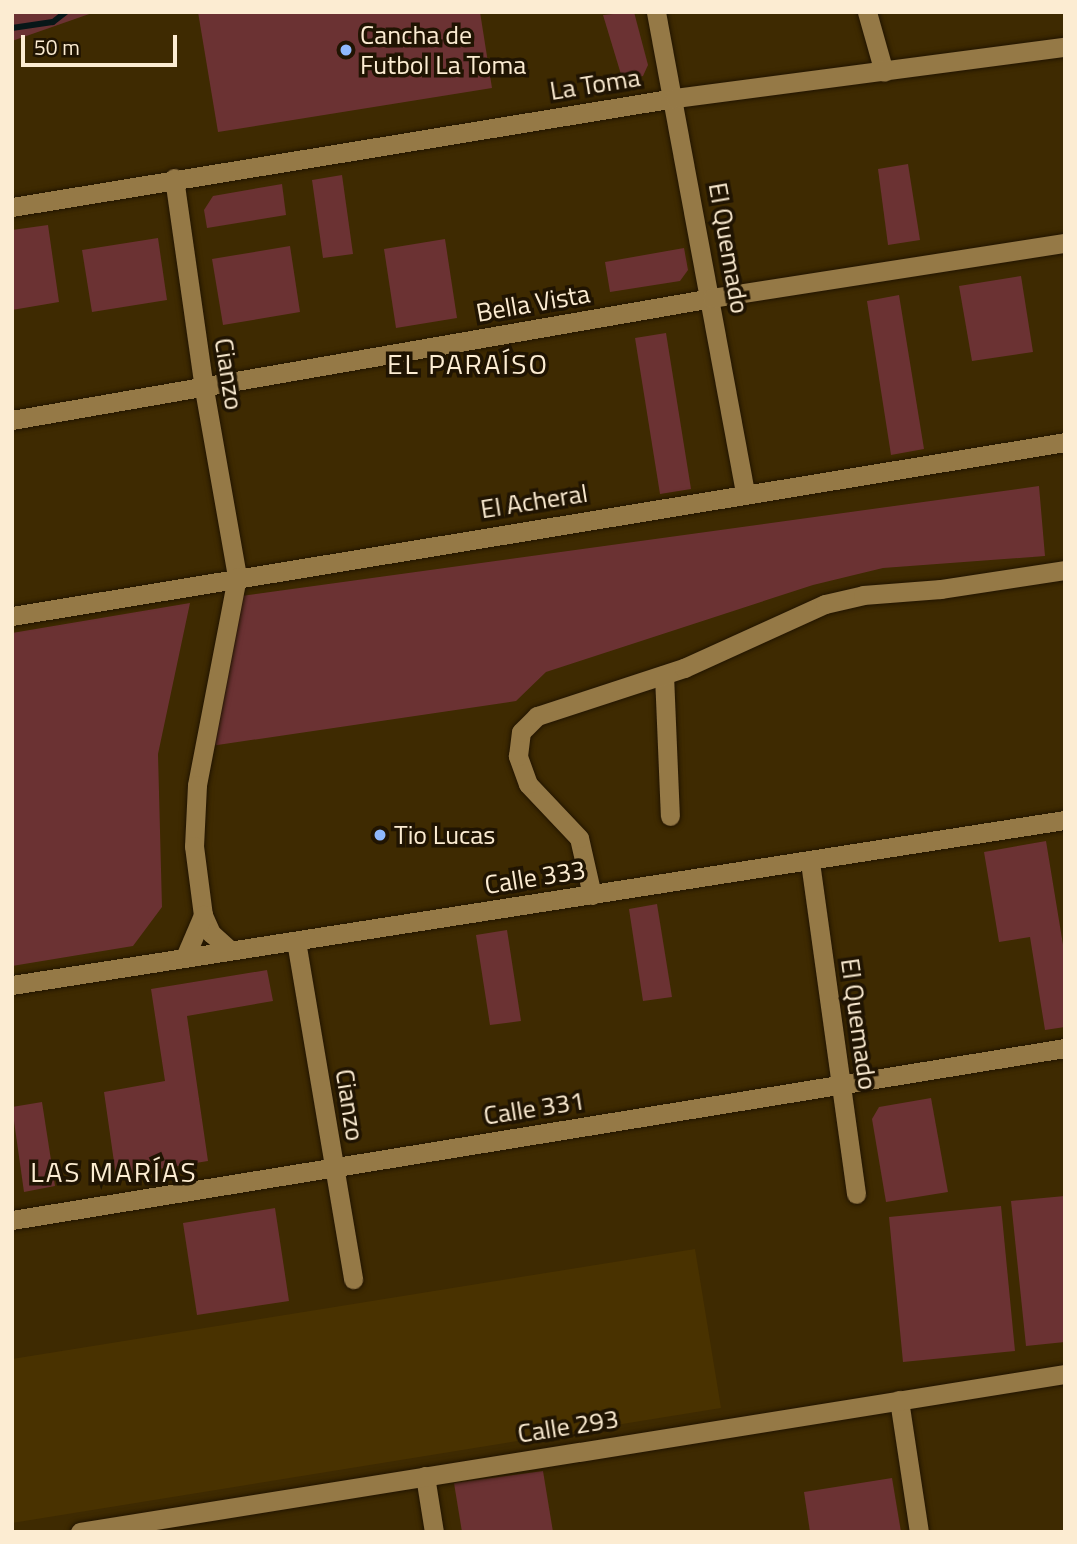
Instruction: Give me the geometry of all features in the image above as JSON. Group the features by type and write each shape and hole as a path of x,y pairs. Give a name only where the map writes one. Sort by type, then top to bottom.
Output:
{"street":[{"name":"El Quemado","path":"656,12 675,98 745,493"},
{"path":"867,12 884,72"},
{"name":"La Toma","path":"12,207 174,178 675,98 1065,47"},
{"name":"Cianzo","path":"174,178 204,389 237,576"},
{"name":"Bella Vista","path":"12,420 204,389 712,298 1065,243"},
{"name":"El Acheral","path":"12,616 237,576 1065,442"},
{"path":"592,895 579,838 528,784 518,756 521,732 537,716 664,675 825,604 905,589 941,589 1065,570"},
{"path":"230,950 211,933 203,915 194,846 197,785 237,576"},
{"path":"664,675 670,816"},
{"name":"Calle 333","path":"12,985 1065,820"},
{"name":"El Quemado","path":"810,862 856,1194"},
{"path":"185,957 203,915"},
{"name":"Cianzo","path":"296,941 353,1279"},
{"name":"Calle 331","path":"12,1220 1065,1048"},
{"name":"Calle 293","path":"80,1532 1065,1374"},
{"path":"900,1400 919,1532"},
{"path":"425,1476 434,1532"}],"shaded area":[{"path":"12,12 95,12 12,41"},
{"name":"Cancha de Futbol La Toma","path":"198,12 480,12 492,88 218,132"},
{"path":"634,12 648,65 643,76 623,81 603,15"},
{"path":"908,164 920,240 888,245 878,169"},
{"path":"342,175 353,254 323,258 312,180"},
{"path":"282,184 286,215 207,228 204,210 213,196"},
{"path":"48,225 59,302 12,310 12,230"},
{"path":"158,238 167,300 92,312 82,250"},
{"path":"445,239 457,318 396,328 384,249"},
{"path":"290,246 300,312 223,325 212,259"},
{"path":"684,248 688,270 680,281 610,292 605,262"},
{"path":"1021,276 1033,352 972,361 959,286"},
{"path":"899,295 924,449 891,455 867,301"},
{"path":"666,333 691,489 660,494 635,338"},
{"path":"1039,486 1045,556 883,568 813,585 546,672 516,701 204,747 234,597"},
{"path":"190,603 158,754 162,907 133,946 12,966 12,633"},
{"path":"1046,841 1065,957 1065,1027 1045,1030 1030,937 999,942 984,852"},
{"path":"657,904 672,997 643,1001 629,909"},
{"path":"507,930 521,1021 490,1025 476,935"},
{"path":"267,970 273,1001 187,1016 208,1161 116,1176 104,1092 165,1081 151,989"},
{"path":"931,1098 948,1192 886,1202 872,1119 879,1107"},
{"path":"42,1102 55,1186 24,1192 12,1107"},
{"path":"1065,1196 1065,1342 1026,1346 1011,1201"},
{"path":"1001,1206 1015,1351 903,1362 889,1217"},
{"path":"275,1208 289,1301 197,1315 183,1223"},
{"path":"695,1249 721,1408 12,1523 12,1359"},
{"path":"543,1471 553,1532 462,1532 454,1483"},
{"path":"892,1478 901,1532 810,1532 804,1492"}],"waterway":[{"path":"12,28 53,22 66,12"}],"place":[{"name":"Cancha de Futbol La Toma","path":"346,50"},
{"name":"Tio Lucas","path":"380,835"}],"district":[{"name":"EL PARAÍSO","path":"468,364"},
{"name":"LAS MARÍAS","path":"114,1172"}]}
